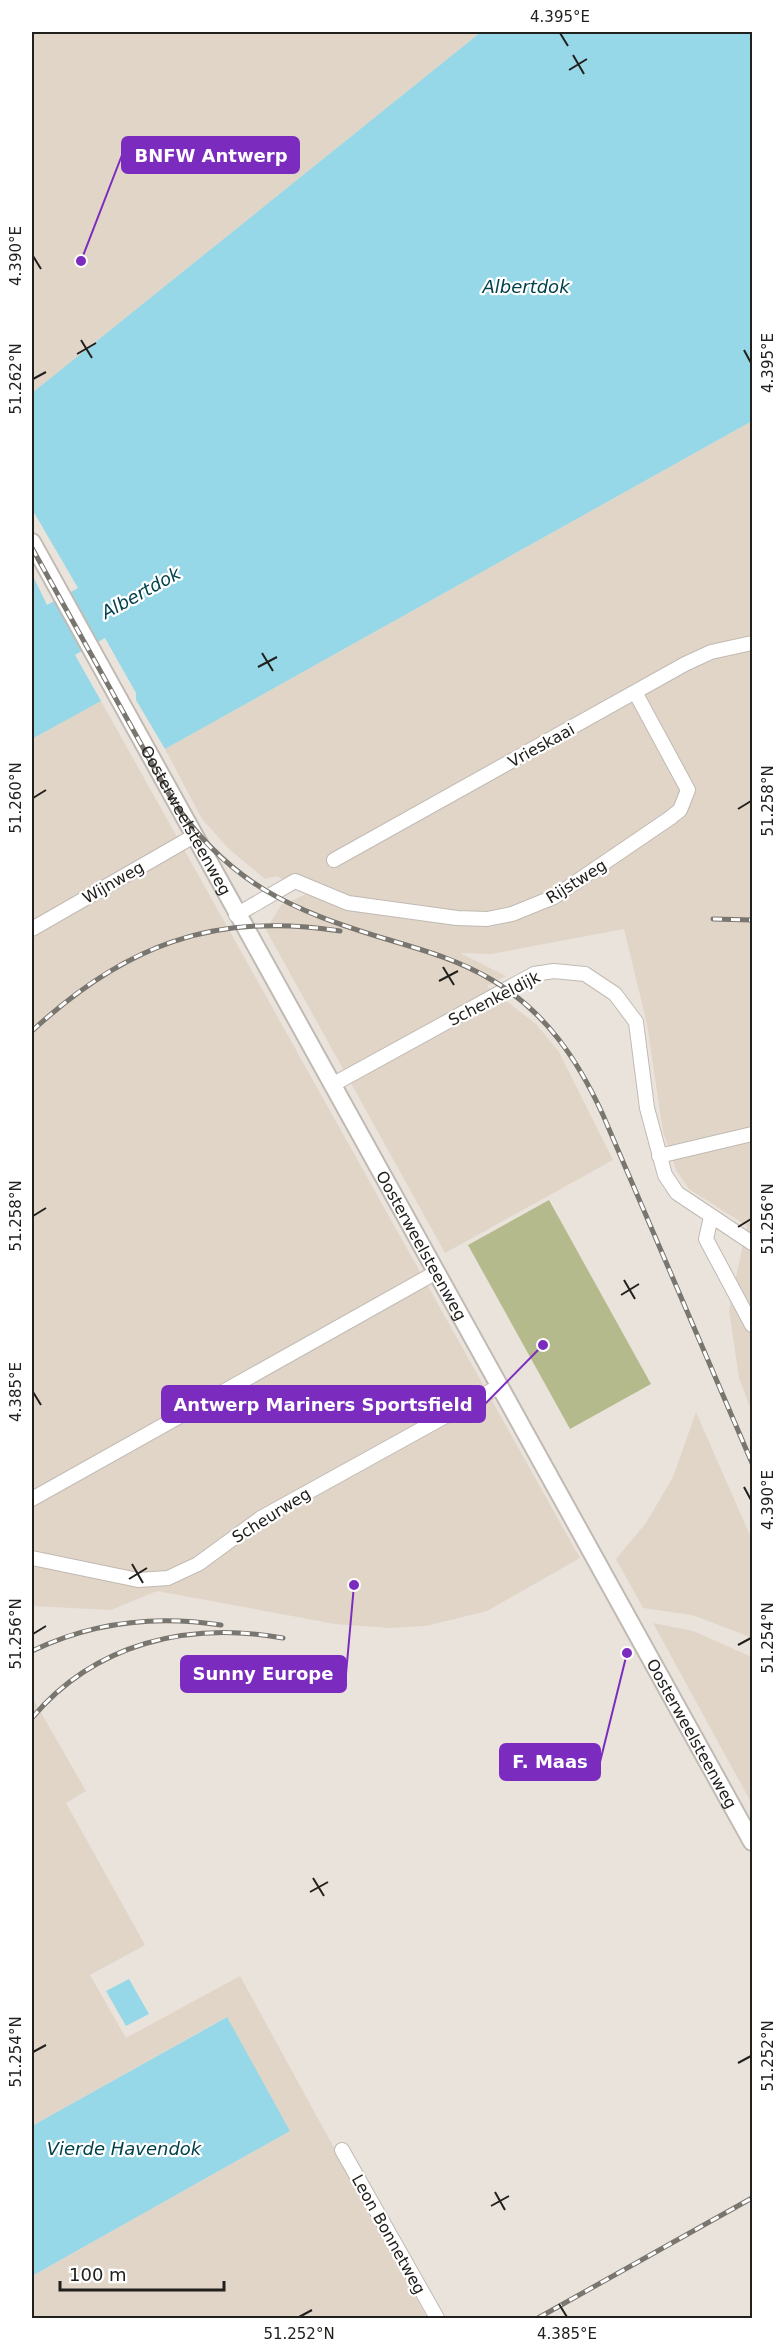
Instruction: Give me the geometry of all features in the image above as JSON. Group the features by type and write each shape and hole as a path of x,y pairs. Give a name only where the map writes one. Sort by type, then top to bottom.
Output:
{"main road":[{"name":"Oosterweelsteenweg","path":"32,542 236,915 753,1842"}],"street":[{"name":"Vrieskaai","path":"334,860 711,652 753,643"},
{"name":"Rijstweg","path":"236,915 295,882 348,903 476,920 512,914 554,897 670,818 685,802 688,790 635,692"},
{"name":"Wijnweg","path":"32,929 194,836"},
{"name":"Schenkeldijk","path":"332,1085 534,974 554,970 585,974 615,994 636,1022 647,1108 665,1175 677,1192 711,1217 753,1243"},
{"path":"659,1156 753,1134"},
{"path":"711,1217 706,1239 753,1325"},
{"path":"32,1498 435,1273"},
{"name":"Scheurweg","path":"32,1558 138,1580 168,1578 198,1564 261,1518 498,1387"},
{"name":"Leon Bonnetweg","path":"342,2150 437,2319"}],"shaded area":[{"path":"32,32 481,32 32,393"},
{"path":"752,421 752,1413 739,1378 729,1310 747,1226 689,1189 676,1170 663,1132 647,1024 624,929 491,954 460,953 506,976 487,986 536,1024 559,1052 613,1160 445,1253 266,930 281,905 307,894 277,876 265,879 229,849 202,819 165,749"},
{"path":"101,701 580,1558 487,1611 426,1626 389,1628 335,1624 157,1591 111,1610 32,1606 32,739"},
{"path":"696,1412 752,1540 752,1636 750,1637 692,1615 643,1608 616,1559 646,1523 673,1477"},
{"path":"653,1623 693,1631 752,1657 752,1804"},
{"path":"32,1697 86,1791 66,1803 145,1945 90,1975 126,2038 240,1976 427,2318 32,2318 32,2276 290,2131 226,2017 32,2126"}],"green space":[{"path":"549,1200 651,1384 570,1429 468,1245"}],"water":[{"name":"Albertdok","path":"481,32 752,32 752,421 165,749 136,700 136,693 105,638 75,655 101,701 32,739 32,574 47,605 78,588 32,509 32,393"},
{"path":"129,1979 149,2014 126,2026 106,1991"},
{"name":"Vierde Havendok","path":"227,2017 290,2131 32,2276 32,2126"}],"railway":[{"path":"32,548 171,798 193,828 216,852 239,873 265,890 320,917 440,956 492,980 528,1006 558,1038 583,1075 603,1115 752,1463"},
{"path":"713,919 752,920"},
{"path":"32,1031 66,1001 101,977 136,957 173,942 211,931 251,926 294,926 340,931"},
{"path":"32,1651 78,1633 125,1623 172,1621 221,1625"},
{"path":"32,1718 57,1692 84,1671 114,1655 146,1643 178,1636 213,1633 248,1633 283,1638"},
{"path":"538,2318 752,2198"}],"place":[{"name":"BNFW Antwerp","path":"81,261"},
{"name":"Antwerp Mariners Sportsfield","path":"543,1345"},
{"name":"Sunny Europe","path":"354,1585"},
{"name":"F. Maas","path":"627,1653"}]}
